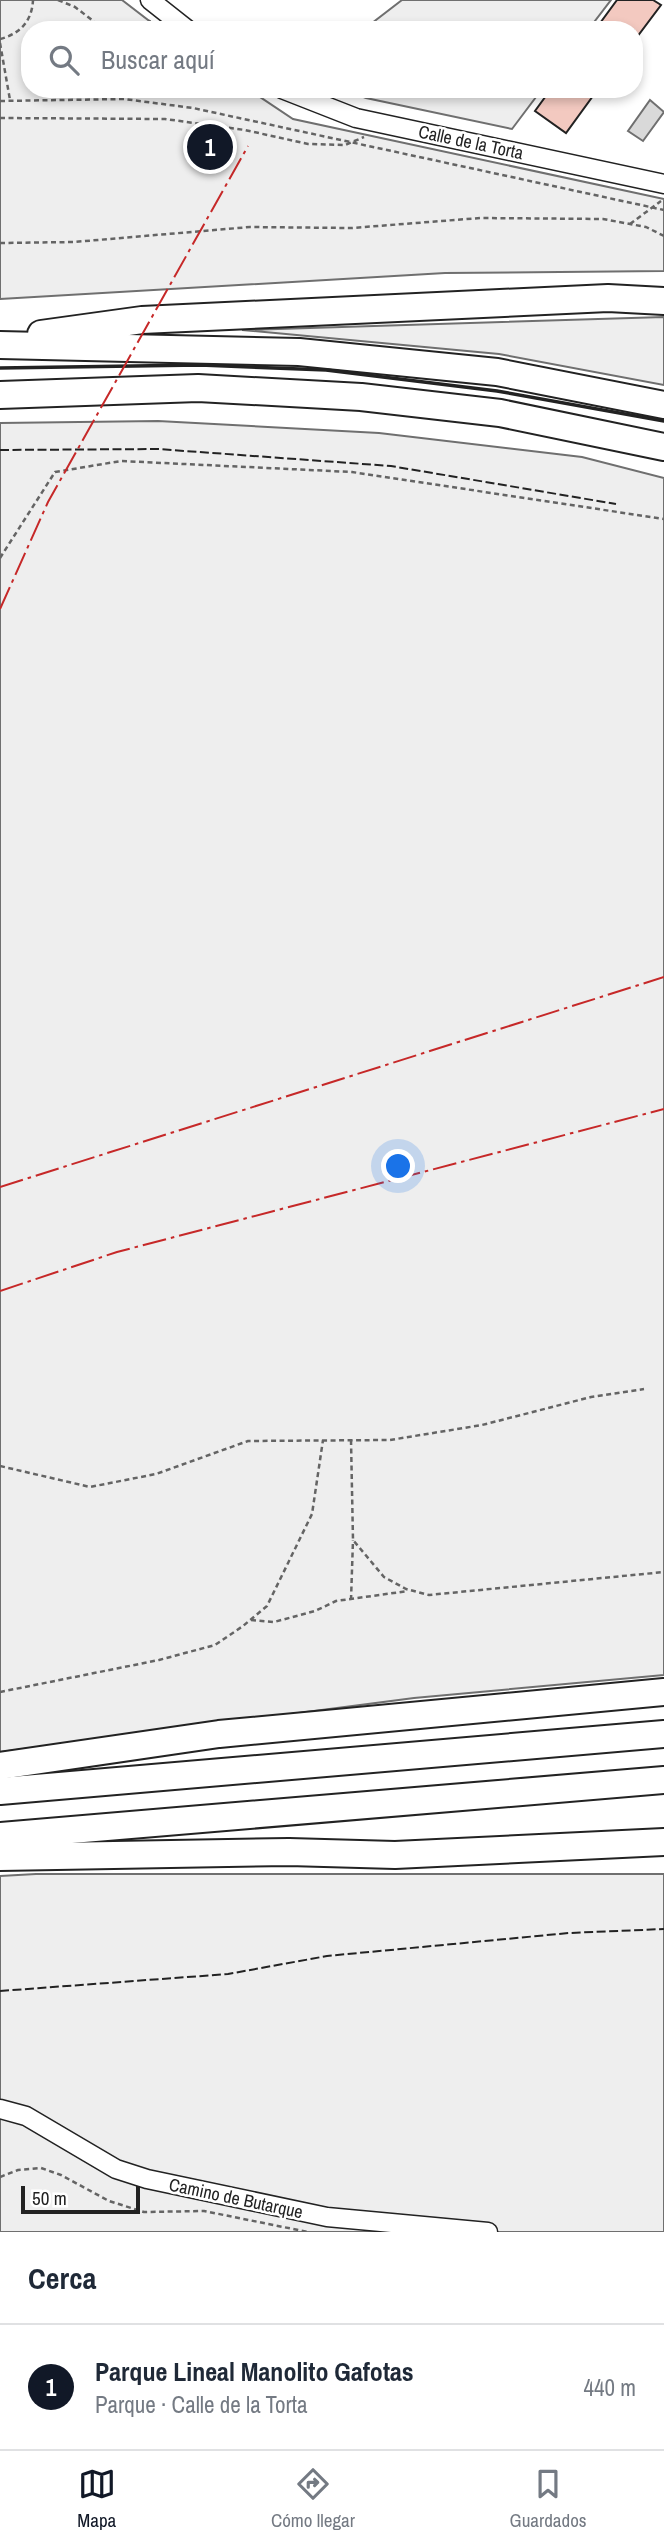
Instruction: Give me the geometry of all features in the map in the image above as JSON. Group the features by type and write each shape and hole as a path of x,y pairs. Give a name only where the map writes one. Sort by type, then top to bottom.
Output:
{"highway":[{"path":"0,342 142,320 608,298 664,301"},
{"path":"0,342 299,352 497,372 664,405"},
{"path":"0,395 198,388 361,397 500,413 664,447"},
{"path":"606,433 664,459"},
{"path":"0,1766 219,1734 664,1692"},
{"path":"0,1791 664,1734"},
{"path":"0,1836 664,1780"},
{"path":"289,1852 664,1825"},
{"path":"0,1857 289,1852 395,1855 664,1842"}],"street":[{"path":"151,9 172,21"},
{"name":"Calle de la Torta","path":"305,98 356,118 664,184"},
{"name":"Camino de Butarque","path":"0,2109 26,2116 106,2163 146,2179 327,2217 488,2232"}],"path":[{"path":"27,21 33,0"},
{"path":"58,0 75,7 93,21"},
{"path":"10,100 0,41 21,28"},
{"path":"0,101 113,99 192,108 664,210"},
{"path":"0,118 165,119 245,130 308,144 349,143 394,126"},
{"path":"630,223 664,199"},
{"path":"0,243 86,241 250,227 358,228 480,218 603,219 630,223 664,236"},
{"path":"0,558 55,472 121,461 352,472 664,519"},
{"path":"0,1466 90,1487 156,1474 248,1441 390,1440 482,1425 591,1397 644,1389"},
{"path":"0,1692 159,1660 215,1645 251,1620 267,1606 313,1514 323,1440"},
{"path":"351,1440 354,1540 351,1600"},
{"path":"354,1540 384,1577 429,1595 664,1572"},
{"path":"251,1620 274,1622 315,1611 336,1601 412,1590"},
{"path":"0,2177 18,2170 41,2168 61,2175 109,2201 144,2213 204,2211 308,2232"}],"shaded area":[{"path":"0,0 122,0 149,21 21,21 21,98 262,98 293,119 664,199 664,271 445,273 0,299"},
{"path":"402,0 611,0 595,21 375,21"},
{"path":"366,98 535,98 512,129"},
{"path":"650,100 664,112 643,141 628,131"},
{"path":"664,317 664,385 499,354 242,330"},
{"path":"158,421 379,433 582,457 664,478 664,1675 414,1698 0,1752 0,423"},
{"path":"664,1874 664,2232 0,2232 0,1876"}],"building":[{"path":"617,0 653,0 661,5 643,29 643,21 602,21"},
{"path":"544,98 591,98 566,133 535,111"}],"fence":[{"path":"0,450 158,449 391,466 616,504"},
{"path":"0,1991 228,1974 327,1956 569,1933 664,1929"}],"wall":[{"path":"0,368 200,365 326,370 497,391 664,421"}],"power":[{"path":"0,609 48,502 248,146"},
{"path":"0,1187 664,977"},
{"path":"0,1291 117,1252 664,1109"}],"place":[{"name":"Parque Lineal Manolito Gafotas","path":"210,147"}]}
